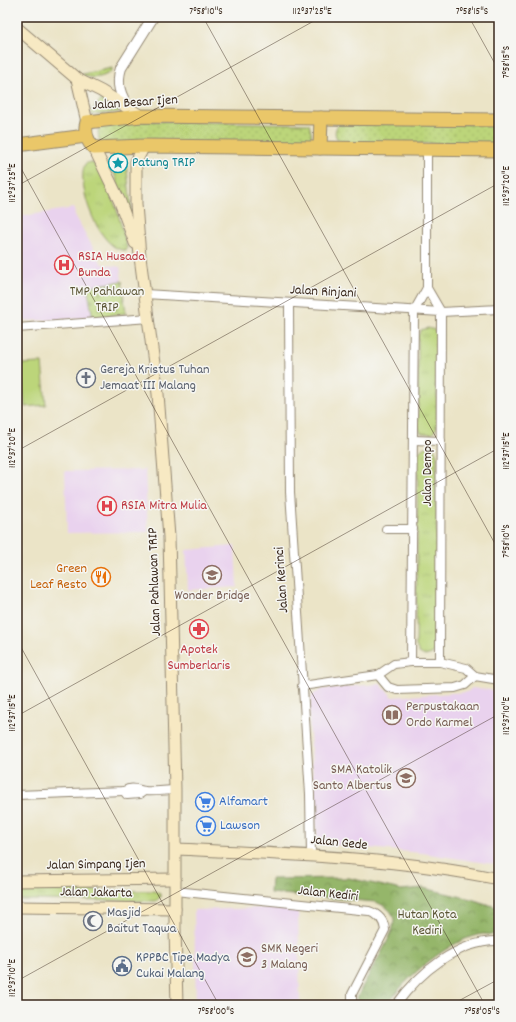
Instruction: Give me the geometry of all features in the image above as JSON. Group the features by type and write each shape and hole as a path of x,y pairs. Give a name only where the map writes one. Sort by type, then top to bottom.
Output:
{"main road":[{"path":"17,28 77,79 141,116"},
{"path":"77,79 87,122"},
{"name":"Jalan Besar Ijen","path":"86,136 87,122 141,116 499,120"},
{"path":"320,148 321,118"},
{"path":"17,145 86,136 89,143 94,148 144,146 499,150"},
{"name":"Jalan Pahlawan TRIP","path":"144,146 136,162 135,178 140,257 158,394 169,537 175,790 177,1005"},
{"name":"Jalan Pahlawan TRIP","path":"94,148 120,202 140,257"},
{"name":"Jalan Gede","path":"176,849 311,855 408,865 499,879"},
{"name":"Jalan Simpang Ijen","path":"17,881 175,879"},
{"name":"Jalan Jakarta","path":"17,907 175,909"}],"street":[{"path":"130,109 120,91 118,78 121,68 153,17"},
{"name":"Jalan Dempo","path":"411,662 414,311 427,288 427,149"},
{"path":"427,288 441,312"},
{"name":"Jalan Rinjani","path":"145,294 414,311 441,312 499,309"},
{"name":"Jalan Kerinci","path":"289,304 290,492 310,794 311,855"},
{"name":"Jalan Dempo","path":"440,662 441,312"},
{"path":"17,328 149,318"},
{"path":"414,440 441,440"},
{"path":"386,529 413,529"},
{"path":"302,686 378,675 394,664 411,662 440,662 466,668 475,676 499,680"},
{"path":"378,675 388,687 397,690 456,688 465,685 475,676"},
{"path":"17,795 124,791 127,794 140,794 144,791 175,790"},
{"name":"Jalan Kediri","path":"175,891 369,911 375,913 382,920 385,930 352,994 351,998 355,1005"},
{"path":"396,1005 416,981 445,958 478,943 499,941"}],"shaded area":[{"name":"RSIA Husada Bunda","path":"74,208 75,215 102,264 120,267 122,281 88,287 93,318 22,321 17,290 17,217"},
{"name":"RSIA Mitra Mulia","path":"145,470 148,532 67,533 65,471"},
{"name":"Wonder Bridge","path":"235,546 237,587 188,590 186,550"},
{"name":"SMA Katolik Santo Albertus","path":"380,684 393,697 467,692 472,688 499,691 499,865 422,853 325,844 317,840 309,716 311,698 314,694 323,689"},
{"name":"SMK Negeri 3 Malang","path":"298,907 300,1005 196,1005 194,910"}],"green space":[{"path":"112,68 112,71 95,78 84,76 83,74"},
{"path":"103,98 119,108 119,112 92,115 91,111"},
{"path":"143,121 309,124 312,136 307,142 102,143 99,139 98,131 101,126"},
{"path":"340,123 499,124 499,144 341,143 337,139 335,133 336,128"},
{"path":"113,156 124,156 126,162 134,230 110,161"},
{"path":"90,162 95,164 111,193 127,248 126,250 116,248 107,241 92,216 87,201 83,174 85,164"},
{"name":"TMP Pahlawan TRIP","path":"122,281 126,313 93,318 87,287"},
{"path":"428,328 435,330 437,335 437,427 432,434 421,433 418,426 418,336 421,330"},
{"path":"42,363 46,405 25,407 21,364"},
{"path":"429,446 434,448 437,455 436,647 432,654 425,656 419,653 416,646 418,453 423,448"},
{"name":"Hutan Kota Kediri","path":"349,878 401,890 423,888 471,899 499,908 499,935 483,934 457,943 443,951 416,972 405,983 388,1005 367,1005 357,999 390,936 394,919 390,910 376,902 270,893 271,879"},
{"path":"17,890 155,891 160,894 160,897 156,901 17,900"}],"place":[{"name":"Patung TRIP","path":"118,163"},
{"name":"RSIA Husada Bunda","path":"64,265"},
{"name":"Gereja Kristus Tuhan Jemaat III Malang","path":"86,378"},
{"name":"RSIA Mitra Mulia","path":"107,506"},
{"name":"Wonder Bridge","path":"212,575"},
{"name":"Green Leaf Resto","path":"101,577"},
{"name":"Apotek Sumberlaris","path":"199,629"},
{"name":"Perpustakaan Ordo Karmel","path":"392,715"},
{"name":"SMA Katolik Santo Albertus","path":"406,778"},
{"name":"Alfamart","path":"205,802"},
{"name":"Lawson","path":"206,826"},
{"name":"Masjid Baitut Taqwa","path":"93,921"},
{"name":"SMK Negeri 3 Malang","path":"247,957"},
{"name":"KPPBC Tipe Madya Cukai Malang","path":"122,966"}]}
